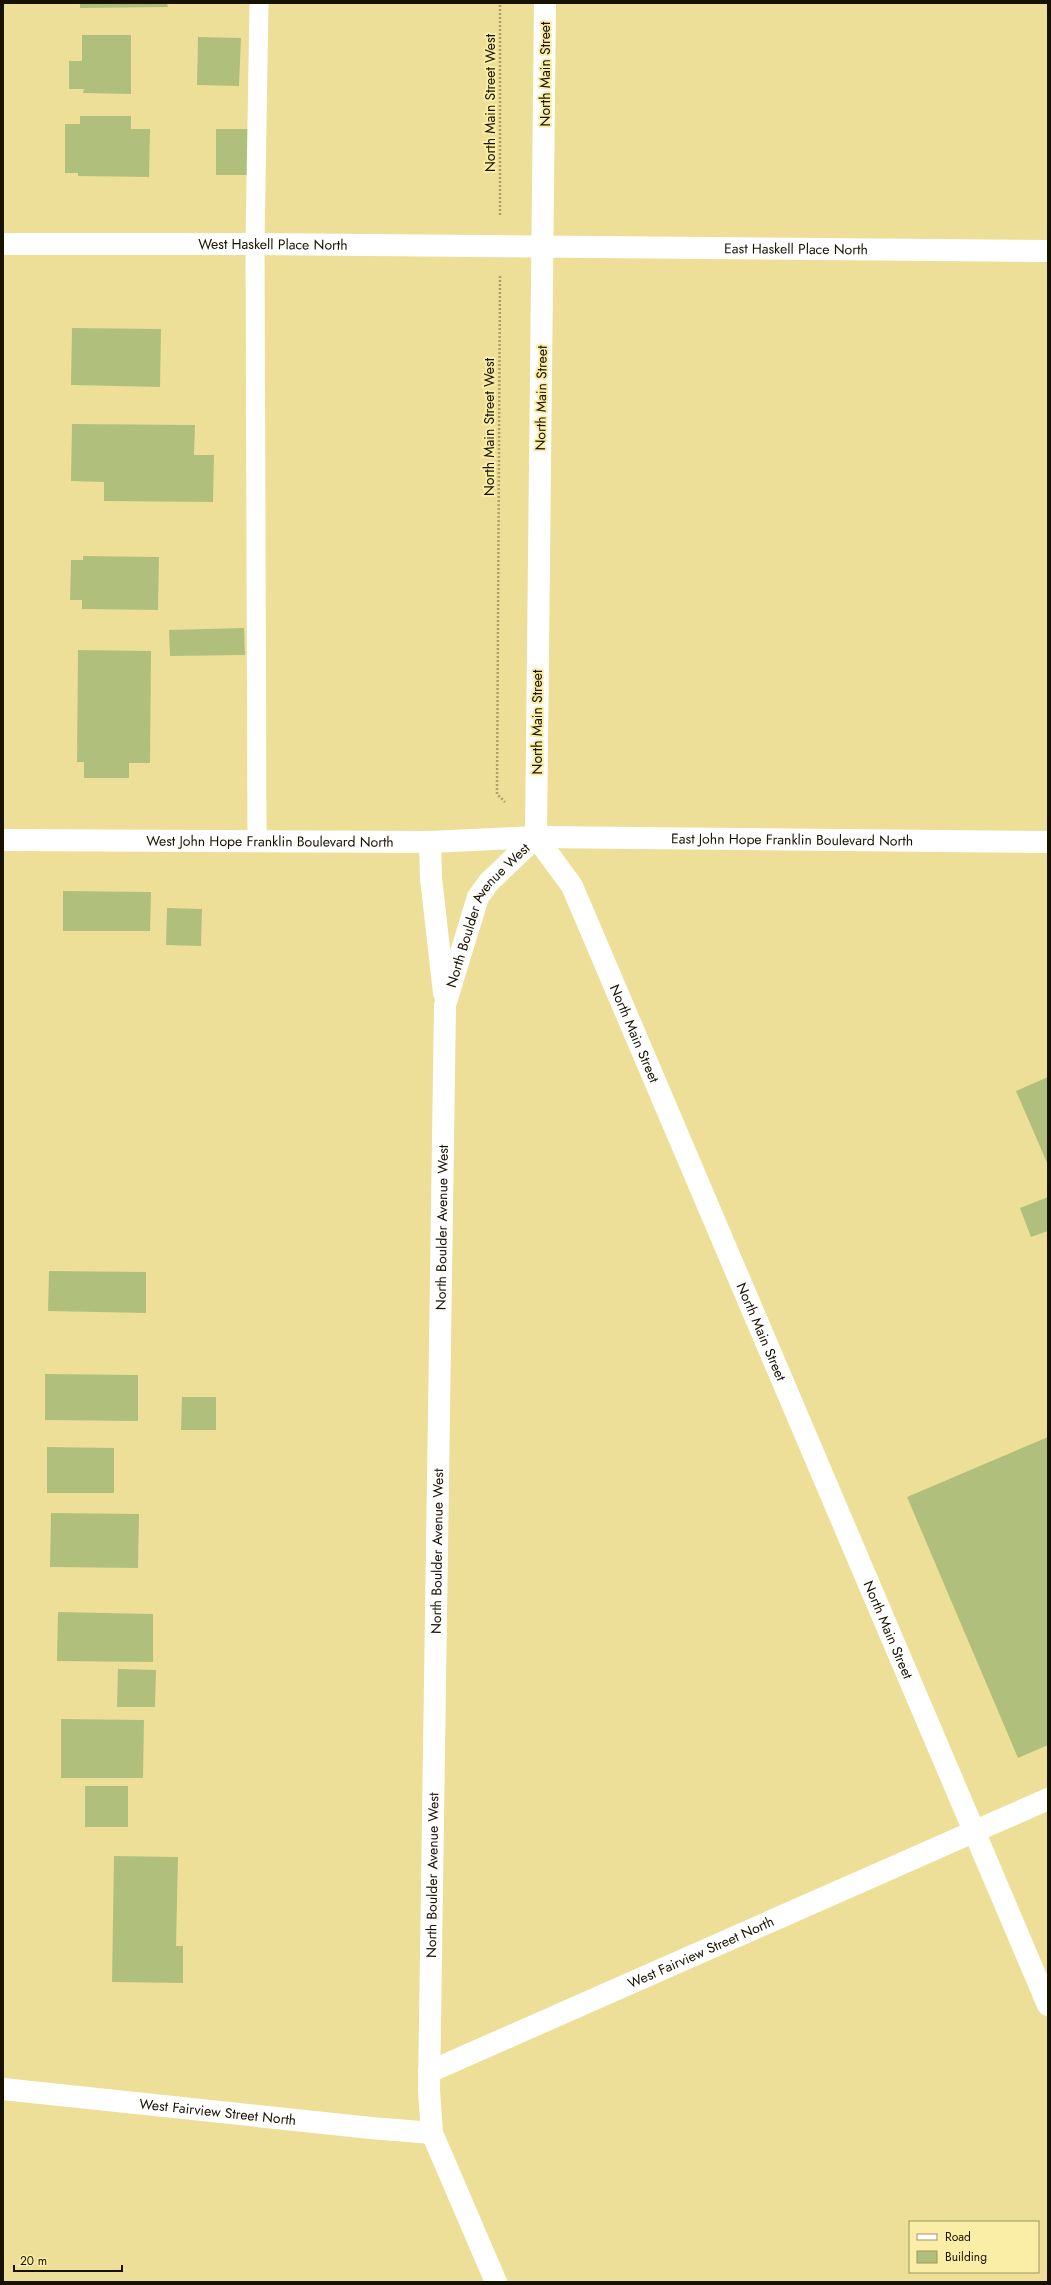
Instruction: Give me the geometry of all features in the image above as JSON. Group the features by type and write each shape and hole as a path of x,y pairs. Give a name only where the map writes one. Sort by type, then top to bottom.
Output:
{"street":[{"name":"North Main Street","path":"545,3 544,247 536,837 572,886 1048,2005"},
{"name":"West Haskell Place North","path":"3,244 255,244 544,247"},
{"name":"East Haskell Place North","path":"544,247 1048,251"},
{"name":"West John Hope Franklin Boulevard North","path":"3,840 430,842 536,837"},
{"name":"East John Hope Franklin Boulevard North","path":"536,837 1048,842"},
{"name":"North Boulder Avenue West","path":"496,2282 432,2132 429,2072 446,1005 478,897 489,882 536,837"},
{"path":"430,842 431,878 446,1005"},
{"name":"West Fairview Street North","path":"429,2072 1048,1799"},
{"name":"West Fairview Street North","path":"3,2089 371,2128 432,2132"}],"lane":[{"path":"257,840 255,244 259,3"}],"path":[{"name":"North Main Street West","path":"500,3 497,794 536,837"}],"building":[{"path":"80,3 167,3 168,7 80,8"},
{"path":"82,35 131,35 131,94 83,93 84,89 69,89 69,61 82,61"},
{"path":"198,37 241,38 239,86 197,85"},
{"path":"80,116 131,116 131,129 150,129 149,177 78,176 78,173 65,173 65,124 80,124"},
{"path":"216,129 253,129 253,175 216,175"},
{"path":"72,328 161,329 160,387 71,385"},
{"path":"72,424 195,425 194,455 214,455 213,502 104,501 104,482 71,481"},
{"path":"83,556 159,557 158,610 82,609 82,600 70,600 71,560 83,560"},
{"path":"244,628 245,655 170,656 169,630"},
{"path":"78,650 151,651 150,763 129,763 129,778 84,778 84,762 77,762"},
{"path":"63,891 151,892 150,931 63,931"},
{"path":"167,908 202,909 201,946 166,945"},
{"path":"1048,1077 1048,1165 1016,1091"},
{"path":"1048,1197 1048,1231 1031,1237 1020,1208"},
{"path":"49,1271 146,1272 146,1313 48,1311"},
{"path":"45,1374 138,1375 138,1421 45,1420"},
{"path":"182,1397 216,1397 216,1430 181,1430"},
{"path":"1048,1437 1048,1745 1018,1758 907,1497"},
{"path":"47,1447 114,1448 114,1493 47,1493"},
{"path":"51,1513 139,1514 138,1568 50,1567"},
{"path":"58,1612 153,1614 153,1662 57,1661"},
{"path":"118,1669 156,1670 155,1707 117,1707"},
{"path":"61,1719 144,1720 143,1778 61,1778"},
{"path":"85,1786 128,1786 128,1827 85,1827"},
{"path":"114,1856 178,1857 176,1946 183,1946 183,1983 112,1982"}]}
